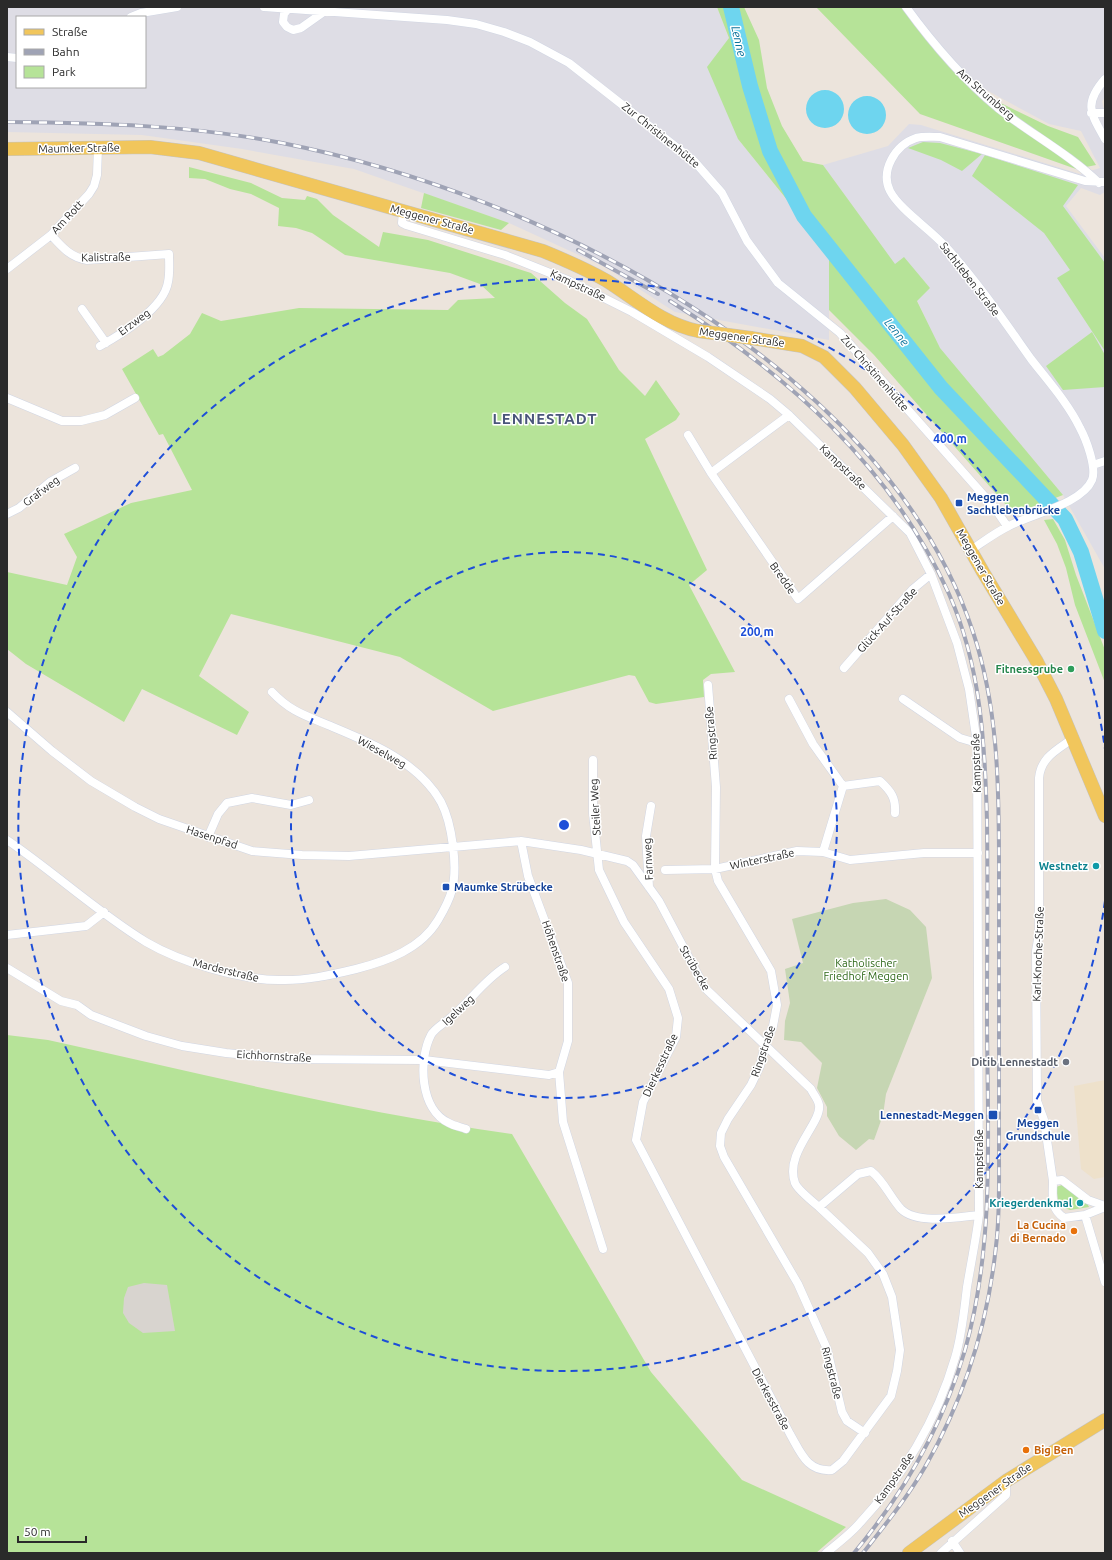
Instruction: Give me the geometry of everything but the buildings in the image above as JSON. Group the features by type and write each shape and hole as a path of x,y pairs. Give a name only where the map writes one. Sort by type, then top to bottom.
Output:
{"main road":[{"name":"Maumker Straße","path":"7,149 150,147"},
{"name":"Meggener Straße","path":"150,147 199,153 403,212 482,232 543,251 605,280 671,323 698,331 802,346 824,357 856,388 903,445 941,498 1036,660 1056,699 1105,816"},
{"name":"Meggener Straße","path":"909,1553 1006,1481 1105,1420"}],"street":[{"path":"133,16 141,12 177,7"},
{"name":"Zur Christinenhütte","path":"264,7 476,24 504,32 530,42 555,54 582,72 694,161 709,176 722,194 747,242 778,283 840,333 994,507 1007,526"},
{"name":"Am Strumberg","path":"906,7 948,60 999,109 1102,183"},
{"path":"288,8 284,14 283,22 287,27 294,30 301,28 325,11"},
{"path":"1105,79 1094,95 1091,105 1091,113 1105,139"},
{"path":"1091,113 1105,113"},
{"name":"Sachtleben Straße","path":"971,550 1007,526 1070,500 1089,485 1093,475 1093,465 1085,440 1075,418 952,253 934,234 895,200 886,180 888,167 897,150 905,143 927,136 940,138 1085,181 1102,183"},
{"name":"Am Rott","path":"7,269 51,235 89,194 94,186 98,148"},
{"name":"Kampstraße","path":"403,212 402,223 406,225 460,240 531,264 614,303 708,357 770,399 789,415 910,533 932,574 957,643 969,689 977,743 979,1215 964,1319 955,1358 938,1403 904,1467 884,1495 857,1526 826,1553"},
{"name":"Kalistraße","path":"51,235 67,252 76,258 87,260 169,254"},
{"name":"Erzweg","path":"82,309 103,344 153,309 162,296 168,282 169,254"},
{"path":"7,398 68,421 81,421 105,415 134,398"},
{"path":"711,473 789,415"},
{"name":"Bredde","path":"688,434 711,473 798,599 893,516"},
{"path":"1093,465 1105,461"},
{"name":"Grafweg","path":"7,514 19,508 50,482 75,468"},
{"name":"Glück-Auf-Straße","path":"844,668 913,589 932,574"},
{"name":"Ringstraße","path":"708,685 716,787 714,869 725,893 771,971 777,1004 773,1026 765,1045 760,1066 751,1085 728,1119 721,1133 720,1146 724,1157 798,1284 827,1349 842,1412 847,1421 865,1433"},
{"name":"Wieselweg","path":"272,692 289,708 374,745 410,767 424,780 441,803 448,818 453,848"},
{"path":"789,698 813,744 843,786"},
{"path":"903,699 960,738 977,743"},
{"name":"Hasenpfad","path":"7,712 52,751 91,781 159,819 208,837 252,850 302,855 349,856 453,848"},
{"name":"Karl-Knoche-Straße","path":"1072,739 1046,758 1040,768 1039,778 1039,934 1036,951 1037,1101 1044,1120 1053,1181 1053,1206 1057,1213 1064,1218 1085,1215 1105,1207"},
{"name":"Steiler Weg","path":"593,760 593,814 598,854"},
{"path":"843,786 880,781 892,793 896,803 895,813"},
{"path":"822,852 843,786"},
{"path":"208,837 218,814 227,803 252,798 291,805 309,800"},
{"name":"Farnweg","path":"649,888 646,836 651,806"},
{"name":"Marderstraße","path":"7,840 147,943 193,963 240,976 267,980 332,975 390,958 425,937 434,927 447,904 452,889 455,874 453,848"},
{"name":"Strübecke","path":"453,848 520,841 598,854 627,861 633,865 659,901 705,988 810,1089 819,1106 818,1113 802,1143 793,1165 795,1184 819,1207"},
{"name":"Höhenstraße","path":"520,841 528,876 568,983 568,1041 559,1072 562,1122 603,1249"},
{"name":"Winterstraße","path":"665,870 714,869 797,851 822,852 850,860 924,853 978,852"},
{"name":"Dierkesstraße","path":"598,854 599,870 609,894 641,950 669,989 678,1018 676,1037 643,1102 636,1140 790,1434 806,1461 815,1469 832,1470 843,1461 891,1396 900,1350 892,1297 883,1274 868,1253 819,1207"},
{"path":"7,935 86,926 104,912"},
{"name":"Igelweg","path":"466,1129 448,1123 438,1115 430,1102 424,1089 424,1060 426,1045 432,1033 471,1000 494,974 505,967"},
{"name":"Eichhornstraße","path":"7,968 62,1001 77,1005 91,1015 146,1036 182,1046 226,1053 286,1059 424,1060 549,1074 559,1072"},
{"path":"819,1207 858,1174 871,1171 877,1176 902,1210 909,1215 922,1219 979,1215"},
{"path":"1053,1181 1062,1180 1088,1200 1105,1207"},
{"path":"1085,1215 1105,1282"},
{"path":"941,1553 952,1541 1006,1495 1006,1481"},
{"path":"952,1541 960,1553"}],"shaded area":[{"path":"7,7 717,7 729,38 738,139 829,252 829,340 675,312 605,267 509,223 354,169 242,149 142,135 7,132"},
{"path":"909,7 1105,7 1105,98 1102,101 1105,115 1105,192 1100,195 1081,188 1066,206 1105,258 1105,569 1063,495 939,348 917,300 930,288 903,258 895,265 823,165 888,146 909,124 921,125 1080,174 1100,168 1081,131 1049,124 977,85 928,32"},
{"path":"1105,1080 1105,1177 1094,1179 1081,1169 1074,1086"},
{"path":"144,1283 167,1285 175,1331 143,1333 129,1323 123,1313 124,1298 128,1287"}],"green space":[{"path":"717,7 744,7 759,40 767,88 782,126 803,161 823,165 895,264 904,257 930,288 917,301 940,348 1063,495 1014,514 874,355 829,310 829,252 738,139 707,67 729,38"},
{"path":"816,7 902,7 970,88 1048,126 1078,137 1096,165 1076,169 920,114"},
{"path":"923,142 940,143 982,154 962,171 941,160 908,148"},
{"path":"985,155 1078,185 1063,206 1105,263 1105,351 1057,278 1070,270 1044,233 972,176"},
{"path":"189,167 251,183 282,198 305,200 307,196 317,199 333,215 379,247 383,232 428,240 531,273 565,303 587,319 619,370 645,396 656,380 680,414 676,420 645,439 707,570 689,585 735,672 711,674 703,680 704,697 656,704 649,702 635,676 629,675 493,711 400,657 231,614 199,676 249,712 237,735 142,689 124,722 26,664 7,649 7,572 67,585 77,557 64,534 131,503 192,490 163,434 159,435 122,369 153,349 158,357 163,355 190,334 202,313 221,321 299,308 448,310 458,300 495,298 480,284 450,273 345,255 312,233 296,228 278,226 279,208 251,194 230,189 205,179 189,178"},
{"path":"424,193 509,223 501,230 421,208"},
{"path":"1092,332 1105,355 1105,387 1063,390 1046,366"},
{"path":"1053,519 1065,540 1076,575 1105,650 1105,683 1075,605 1066,568 1057,544 1044,520"},
{"name":"Katholischer Friedhof Meggen","path":"886,899 910,910 926,927 932,978 886,1094 883,1115 874,1140 869,1139 856,1150 839,1136 827,1116 827,1107 817,1088 822,1063 801,1042 784,1040 785,1021 790,1003 785,969 803,963 792,919 853,903"},
{"path":"7,1035 48,1040 337,1104 512,1134 651,1372 742,1480 846,1527 816,1553 7,1553"},
{"path":"1065,1184 1086,1201 1089,1207 1070,1210 1059,1206 1056,1187"}],"water":[{"path":"821,90 829,90 839,95 843,102 843,116 839,123 829,128 821,128 811,123 809,120 806,113 806,105 811,95 814,93"},
{"path":"863,96 871,96 881,101 885,108 885,122 881,129 871,134 863,134 853,129 851,126 848,119 848,111 853,101 856,99"}],"waterway":[{"name":"Lenne","path":"731,7 750,86 770,151 804,216 941,388 1065,519 1081,552 1105,631"}],"railway":[{"path":"7,122 145,126 214,132 282,143 382,168 486,203 591,250 691,306 784,373 864,450 929,536 973,632 988,689 995,746 999,834 998,1222 992,1275 980,1332 972,1360 951,1415 939,1441 918,1478 888,1522 863,1553"},
{"path":"578,250 658,294"},
{"path":"670,301 713,329 755,360 794,392 832,427 866,464 897,504 925,548 949,594 960,621 975,677 983,735 987,822 988,1182 982,1267 975,1309 965,1350 945,1405 920,1457 905,1482 889,1507 854,1553"}],"place":[{"name":"Meggen Sachtlebenbrücke","path":"959,503"},
{"name":"Fitnessgrube","path":"1071,669"},
{"name":"Westnetz","path":"1096,866"},
{"name":"Maumke Strübecke","path":"446,887"},
{"name":"Ditib Lennestadt","path":"1066,1062"},
{"name":"Meggen Grundschule","path":"1038,1110"},
{"name":"Lennestadt-Meggen","path":"993,1115"},
{"name":"Kriegerdenkmal","path":"1080,1203"},
{"name":"La Cucina di Bernado","path":"1074,1231"},
{"name":"Big Ben","path":"1026,1450"}],"district":[{"name":"LENNESTADT","path":"545,418"}]}
